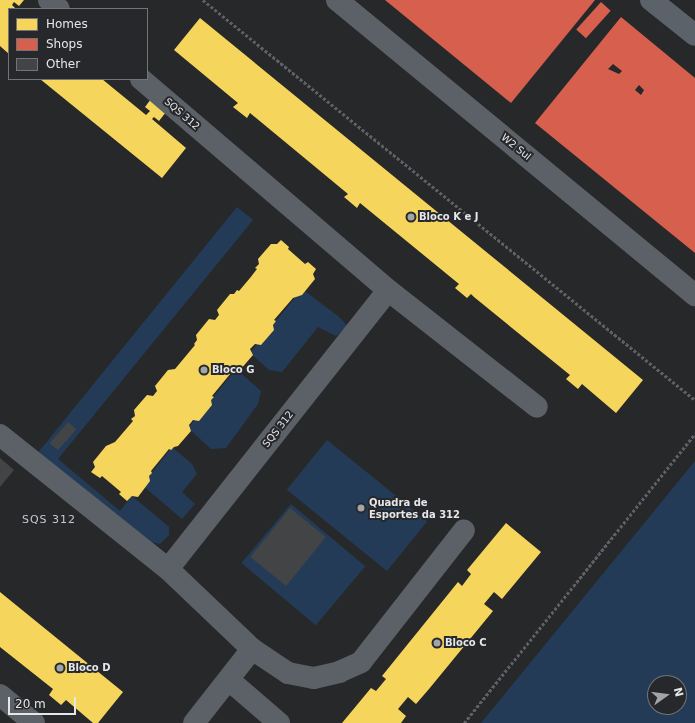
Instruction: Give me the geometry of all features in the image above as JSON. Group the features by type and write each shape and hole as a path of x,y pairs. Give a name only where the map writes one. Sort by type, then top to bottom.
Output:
{"main road":[{"path":"651,0 695,35"}],"street":[{"path":"49,0 58,8"},
{"name":"W2 Sul","path":"337,0 695,295"},
{"name":"SQS 312","path":"142,80 388,290 537,407"},
{"name":"SQS 312","path":"168,569 388,290"},
{"path":"0,435 168,569 252,649 288,673 314,678 340,672 361,662 464,530"},
{"path":"194,723 252,649"},
{"path":"229,680 279,723"},
{"path":"0,695 34,723"}],"path":[{"path":"202,0 695,400"},
{"path":"464,723 695,434"}],"shaded area":[{"path":"237,207 253,220 58,459 120,511 132,496 169,527 169,535 160,544 147,541 36,455"},
{"path":"302,289 338,316 348,326 336,336 318,327 282,372 269,370 250,353"},
{"path":"236,369 261,391 258,404 226,448 211,449 188,428"},
{"name":"Quadra de Esportes da 312","path":"327,440 427,521 387,571 287,490"},
{"path":"172,447 192,464 197,474 182,492 195,504 182,519 142,485"},
{"path":"695,461 695,723 481,723"},
{"path":"291,504 365,566 316,625 242,563"}],"building: Homes":[{"path":"0,0 24,0 19,6 14,2 12,5 15,8 8,8 8,53 0,46"},
{"name":"Bloco K e J","path":"200,18 643,380 616,413 582,384 578,389 566,379 570,375 471,294 467,298 455,288 459,284 360,203 357,208 344,197 348,194 250,113 247,118 233,107 238,103 174,50"},
{"path":"41,80 103,80 146,115 150,111 145,107 151,99 166,112 159,121 154,117 152,119 186,148 162,178"},
{"name":"Bloco G","path":"281,240 289,247 288,249 305,264 308,262 316,269 313,274 315,279 302,295 293,298 274,320 276,321 273,325 274,330 261,345 255,344 250,349 253,355 240,370 235,372 233,375 231,373 212,396 214,397 211,400 212,405 199,421 193,420 189,425 191,431 178,446 171,450 169,449 151,471 152,473 149,476 150,481 138,497 132,496 127,501 119,494 121,492 102,476 100,478 91,472 95,467 93,462 106,446 115,442 133,421 131,419 135,416 134,410 147,395 153,396 157,391 155,386 168,370 175,369 195,345 194,344 197,340 196,335 209,319 215,320 219,315 217,310 230,294 234,294 237,290 239,291 250,278 257,269 255,268 259,264 258,259 271,244 277,244"},
{"name":"Bloco C","path":"506,523 541,552 502,599 494,592 484,604 493,611 416,704 408,697 398,709 406,716 401,723 342,723 371,688 376,691 386,679 382,676 458,582 462,586 471,574 467,570"},
{"name":"Bloco D","path":"0,592 123,692 98,723 93,723 66,700 61,705 49,695 53,689 0,647"}],"building: Shops":[{"path":"385,0 595,0 511,103"},
{"path":"601,2 611,11 586,38 576,29"},
{"path":"621,17 695,78 695,253 535,123","holes":["613,64 622,71 619,74 608,69","639,85 644,90 641,95 635,90"]}],"building: Other":[{"path":"68,422 76,429 58,450 50,443"},
{"path":"0,458 14,470 0,487"},
{"path":"290,508 326,537 286,586 250,557"}],"place":[{"name":"Bloco K e J","path":"411,217"},
{"name":"Bloco G","path":"204,370"},
{"name":"Quadra de Esportes da 312","path":"361,508"},
{"name":"Bloco C","path":"437,643"},
{"name":"Bloco D","path":"60,668"}],"district":[{"name":"SQS 312","path":"49,520"}]}
